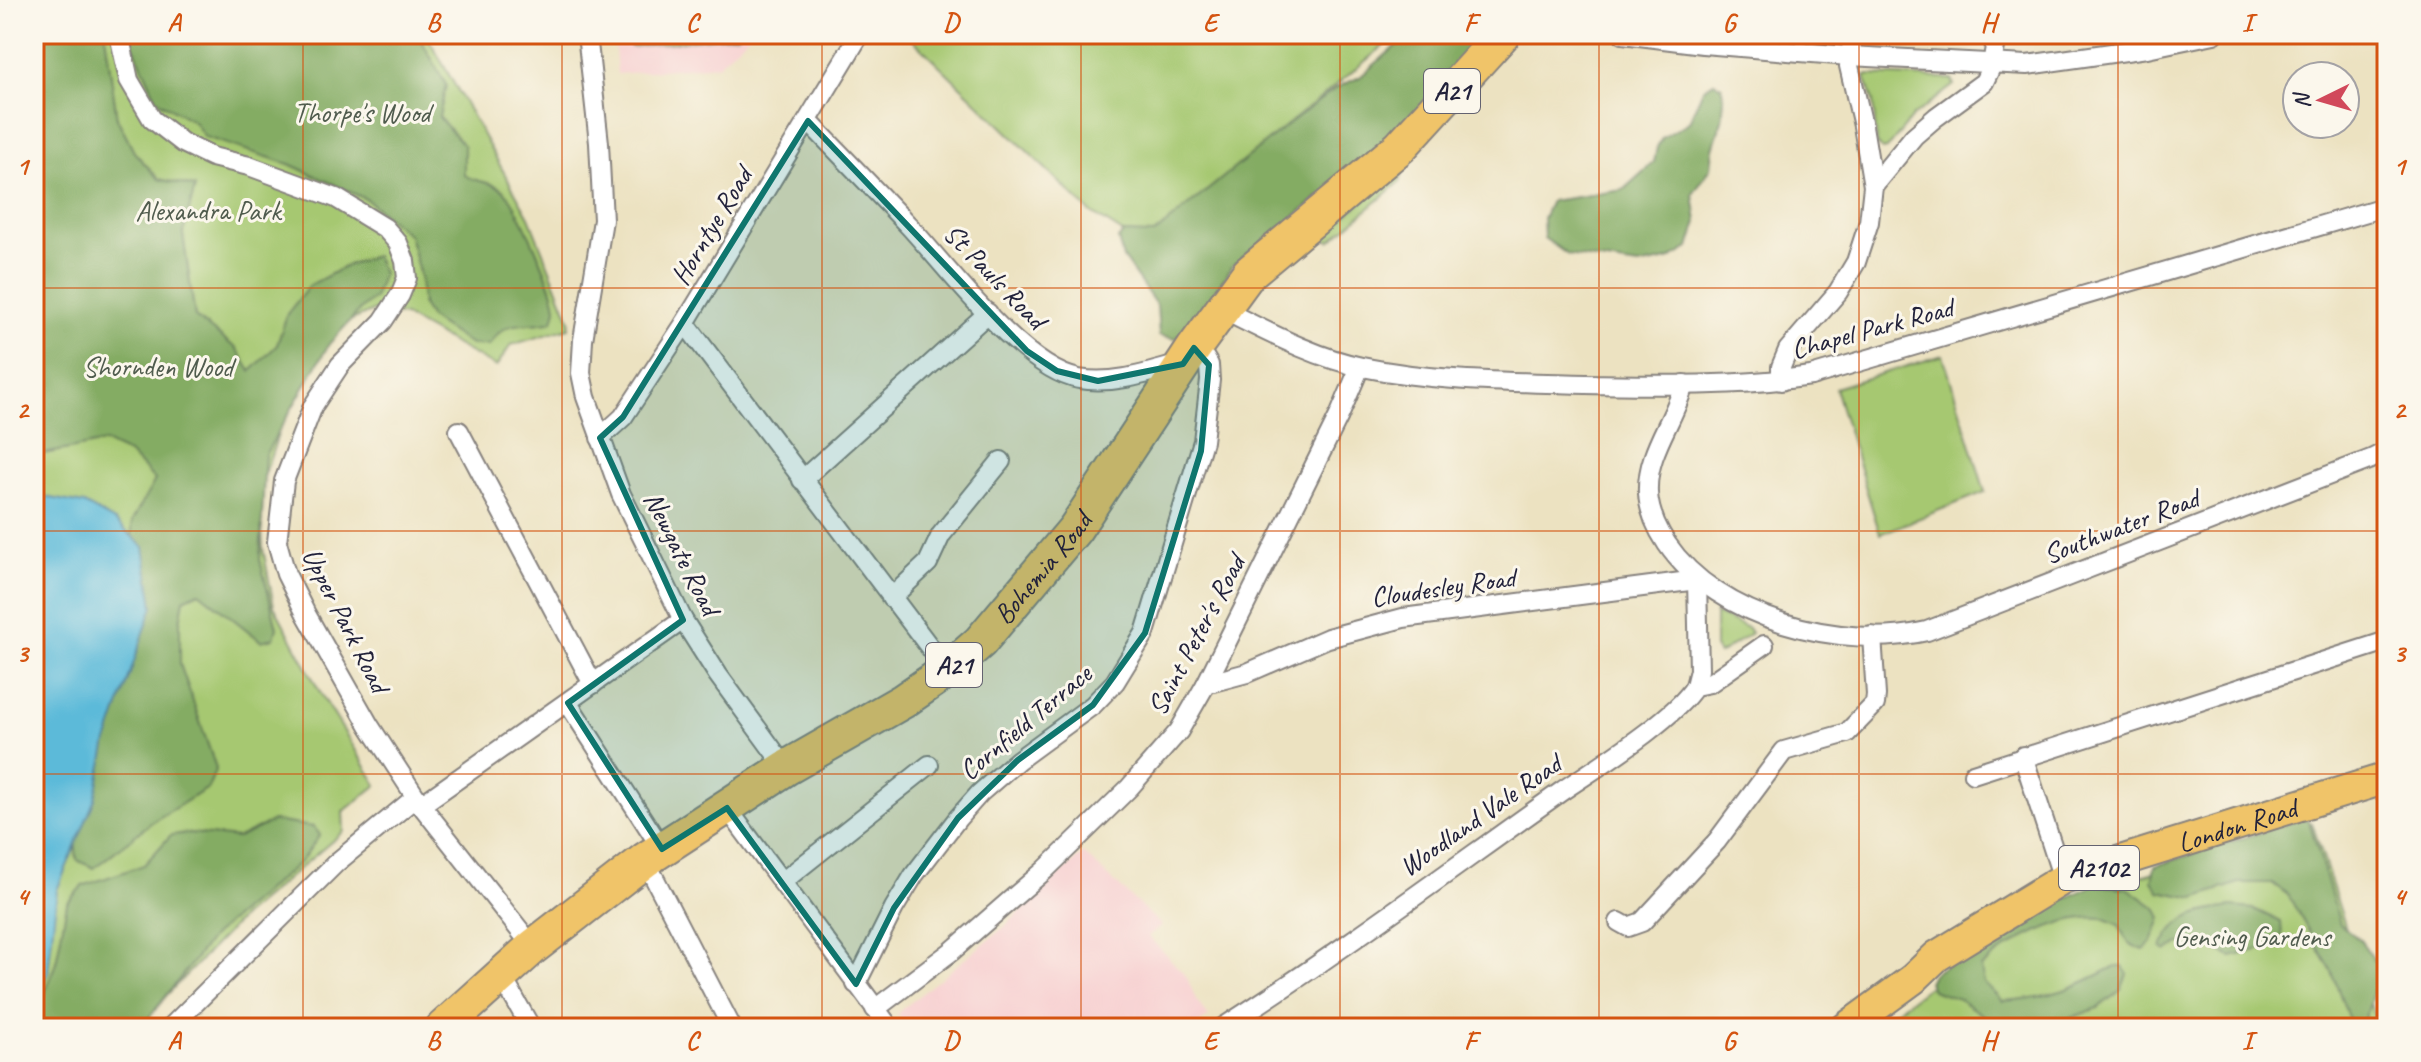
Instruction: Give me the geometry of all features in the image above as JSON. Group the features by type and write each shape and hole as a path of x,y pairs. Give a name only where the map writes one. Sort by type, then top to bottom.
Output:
{"highway":[{"name":"Bohemia Road","path":"443,1028 533,947 654,854 786,768 903,701 980,642 1075,529 1188,356 1249,273 1400,147 1503,34"}],"main road":[{"name":"London Road","path":"1849,1027 1913,979 1937,956 2063,879 2387,778"}],"street":[{"name":"Upper Park Road","path":"119,34 129,80 152,119 183,143 212,157 249,166 336,198 385,228 398,243 405,261 407,278 404,287 383,321 340,365 313,406 284,481 277,542 286,574 337,672 419,801 533,947"},
{"name":"Newgate Road","path":"587,34 600,154 603,220 583,340 581,373 600,438 633,523 683,620 718,675 786,768"},
{"name":"Horntye Road","path":"600,438 623,417 685,323 860,34"},
{"path":"1623,34 1703,44 1992,65 2067,61 2160,40 2214,34"},
{"path":"1781,381 1781,367 1788,350 1838,292 1856,262 1869,222 1873,186 1849,56 1853,34"},
{"path":"1873,186 1914,136 1984,82 1992,65 1997,34"},
{"name":"St Pauls Road","path":"808,121 988,313 1037,359 1077,379 1121,379 1188,356"},
{"name":"Chapel Park Road","path":"1221,309 1274,335 1360,367 1474,381 1684,384 1781,381 1826,372 2387,206"},
{"path":"802,480 988,313"},
{"path":"685,323 947,670"},
{"name":"Cornfield Terrace","path":"856,984 914,875 958,818 980,793 1018,760 1093,705 1115,682 1145,633 1203,441 1209,365 1188,356"},
{"name":"Saint Peter's Road","path":"875,1009 998,912 1129,788 1179,731 1206,684 1339,416 1360,367"},
{"name":"Southwater Road","path":"1684,384 1679,402 1651,461 1648,496 1652,515 1678,560 1697,580 1739,606 1772,619 1807,629 1872,636 1927,631 2387,451"},
{"path":"459,431 593,684"},
{"path":"891,598 928,563 941,535 1001,461"},
{"path":"1695,686 1699,670 1697,580"},
{"name":"Cloudesley Road","path":"1206,684 1247,673 1328,638 1403,618 1697,580"},
{"path":"170,1028 336,863 419,801 568,703 683,620"},
{"path":"1619,922 1628,927 1642,922 1717,841 1784,751 1847,733 1862,719 1875,704 1872,636"},
{"path":"1973,774 2387,641"},
{"name":"Woodland Vale Road","path":"1222,1028 1631,743 1688,698 1695,686 1710,683 1764,645"},
{"path":"568,703 654,854 732,1028"},
{"path":"2023,756 2063,879"},
{"path":"782,882 929,765"},
{"path":"727,808 890,1028"},
{"path":"501,975 531,1028"}],"highlighted area":[{"path":"808,121 1027,351 1057,371 1098,381 1183,364 1194,348 1209,365 1201,451 1145,633 1093,705 1018,760 958,818 894,908 856,984 727,808 662,849 568,703 683,620 600,438 623,417"}],"shaded area":[{"path":"614,34 750,34 718,65 617,74"},
{"path":"1083,853 1162,926 1148,936 1187,977 1196,1000 1209,1017 1193,1028 908,1028 897,1014 901,1010 1003,928"}],"green space":[{"name":"Alexandra Park","path":"34,34 426,34 529,217 570,320 569,328 511,345 496,367 404,316 375,310 338,326 290,398 260,489 263,549 274,606 321,694 377,785 343,812 344,831 243,916 159,1003 34,1028"},
{"name":"Shornden Wood","path":"34,34 105,34 117,118 134,152 159,179 195,187 183,234 195,317 237,349 251,371 277,345 287,314 310,285 348,265 375,256 383,273 374,298 329,344 265,455 260,560 277,628 274,638 261,641 199,592 184,599 180,622 180,664 216,768 208,788 152,822 94,868 77,860 73,821 132,560 132,521 155,480 130,454 105,442 34,456"},
{"name":"Thorpe's Wood","path":"133,34 418,34 446,85 439,117 464,146 464,175 499,187 509,197 526,227 549,283 556,308 553,321 510,326 489,345 471,345 430,318 422,305 420,276 409,235 366,199 289,164 205,137 194,122 157,100 133,45"},
{"path":"630,34 738,34 738,35 631,47"},
{"path":"907,34 1389,34 1386,44 1154,235 1123,233 1090,212"},
{"path":"1405,34 1484,34 1439,91 1340,181 1233,265 1192,328 1175,339 1159,335 1157,306 1123,258 1118,239 1123,233 1154,234 1292,121 1336,88 1360,77 1403,40"},
{"path":"1865,77 1943,78 1952,80 1954,85 1913,116 1883,150 1877,144 1873,102"},
{"path":"1714,82 1721,85 1724,99 1722,120 1711,168 1693,194 1697,222 1689,248 1668,260 1638,266 1568,255 1544,238 1543,218 1551,201 1623,190 1654,162 1662,138 1689,122 1703,89"},
{"path":"1400,170 1400,182 1330,241 1320,237"},
{"path":"1943,355 1985,492 1880,534 1835,388"},
{"path":"1715,614 1748,628 1751,633 1719,654 1715,648"},
{"path":"2302,819 2309,821 2340,924 2360,940 2378,965 2370,1004 2362,1023 2357,1025 2349,1020 2332,972 2288,895 2272,883 2239,883 2195,898 2159,891 2152,880 2155,866"},
{"path":"273,821 314,827 320,835 301,861 213,936 141,1028 34,1028 34,1010 38,1008 55,968 67,903 82,886 144,865 171,835 191,833 238,838"},
{"name":"Gensing Gardens","path":"2312,823 2378,1028 1872,1028 1947,973 2093,891"},
{"path":"2094,885 2128,888 2157,909 2161,918 2152,942 2144,950 2128,941 2119,925 2102,918 2087,918 2037,932 1992,958 1981,968 1984,983 2002,1001 2048,995 2116,966 2123,967 2127,974 2121,990 2098,1008 2045,1027 2023,1028 1986,1017 1958,999 1932,990 1928,982 1932,974 2039,911"},
{"path":"2232,907 2254,909 2281,922 2282,938 2277,945 2232,957 2204,944 2180,944 2167,951 2162,948 2167,937 2181,922 2199,913"}],"water":[{"path":"34,495 84,504 115,521 144,547 153,606 107,742 95,799 57,890 48,973 34,998"}],"waterway":[{"path":"34,378 34,394"}]}
